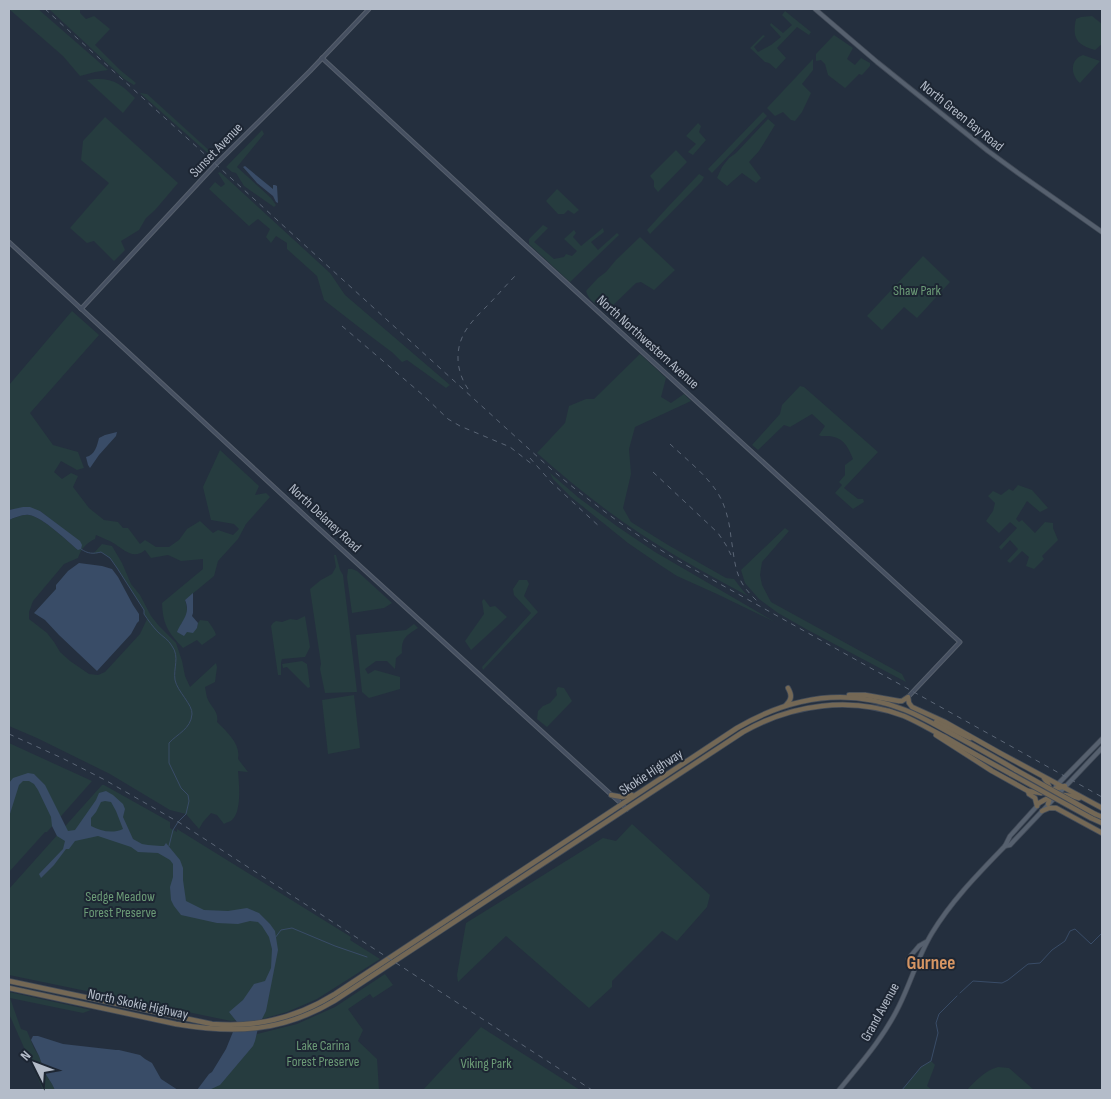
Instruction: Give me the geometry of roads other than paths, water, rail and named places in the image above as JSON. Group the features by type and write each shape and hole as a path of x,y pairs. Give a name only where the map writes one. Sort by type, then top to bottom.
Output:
{"highway":[{"path":"786,706 791,697 788,688"},
{"path":"827,698 864,695 902,701 908,697"},
{"name":"Skokie Highway","path":"265,1025 300,1013 336,994 737,728 758,716 800,702 846,697 870,700 904,710 927,720 1102,817"},
{"path":"908,697 908,703 912,707 945,722 1044,777 1057,789 1086,799 1102,808"},
{"name":"Skokie Highway","path":"231,1025 265,1025 294,1020 327,1005 744,732 784,713 822,706 850,705 885,710 900,715 915,721 1102,824"},
{"path":"904,710 926,717 1000,753"},
{"path":"915,721 958,750 1028,791 1035,798 1038,805 1057,789"},
{"path":"1044,777 1049,784 1057,789 1086,799"},
{"path":"1028,791 1041,793 1057,789"},
{"path":"1048,804 1057,789"},
{"path":"1057,789 1057,803 1063,811"},
{"path":"611,795 622,797 636,795"},
{"path":"1042,811 1056,808 1102,833"},
{"name":"North Skokie Highway","path":"9,981 207,1024 231,1025"},
{"name":"North Skokie Highway","path":"9,988 203,1029 229,1031 265,1025"}],"main road":[{"name":"North Green Bay Road","path":"815,9 982,147 1102,232"},
{"path":"1057,789 1102,739"},
{"path":"1057,789 1102,748"},
{"name":"Grand Avenue","path":"1006,846 1010,845 1048,804"},
{"name":"Grand Avenue","path":"840,1090 888,1025 906,991 926,942 946,911 1006,846 1010,836 1038,805"},
{"path":"908,959 919,946 926,942"}],"street":[{"name":"Sunset Avenue","path":"81,309 216,164 369,9"},
{"name":"North Northwestern Avenue","path":"322,58 960,642 908,697"},
{"name":"North Delaney Road","path":"9,242 627,809"}],"water":[{"path":"245,166 273,189 273,185 277,186 278,203 273,196 257,183 243,167"},
{"path":"117,432 116,436 90,468 86,457 94,452 99,438"},
{"path":"30,507 40,511 80,541 81,549 78,550 48,525 35,517 24,515 9,520 9,510"},
{"path":"79,563 112,569 139,614 139,621 131,634 97,671 45,620 34,613 56,589 56,585 68,571"},
{"path":"193,593 192,616 198,623 197,628 193,633 187,632 184,636 177,632 187,609 185,600"},
{"path":"28,773 34,774 45,785 68,831 75,830 99,793 106,791 113,795 123,804 125,809 123,817 133,839 148,845 164,846 166,843 180,860 183,868 186,901 204,910 228,911 247,908 259,913 275,931 278,950 266,1011 260,1020 253,1046 220,1085 209,1090 197,1090 212,1072 226,1049 237,1022 229,1012 243,1000 254,984 265,981 271,968 272,949 269,937 262,926 258,922 250,921 238,924 217,923 181,915 171,900 170,887 173,877 173,864 170,860 158,853 138,852 131,847 98,836 75,841 41,878 39,874 63,849 65,841 57,836 52,826 51,817 38,790 29,781 23,781 19,785 9,817 9,783 13,778","holes":["101,802 111,802 123,829 107,831 91,826 91,818"]},
{"path":"33,1036 63,1044 119,1050 140,1055 152,1063 161,1079 178,1090 55,1090 45,1073 31,1040"}],"waterway":[{"path":"81,549 91,553 101,552 110,558 144,610 147,619 169,642 176,654 176,684 190,706 192,714 189,724 169,743 169,763 181,788 188,795 189,801 186,814 173,830 169,846"},
{"path":"275,938 281,930 292,928 367,957"},
{"path":"960,993 973,981 1002,983 1028,964 1040,963 1052,950 1065,941 1070,931 1075,929 1091,944 1102,933"},
{"path":"902,1090 921,1067 931,1061 938,1033 936,1023 939,1014 957,996"}],"railway":[{"path":"45,9 551,469 597,506 677,560 1102,797"},
{"path":"468,389 461,375 458,360 462,337 473,321 518,273"},
{"path":"342,326 448,419 510,447 533,465"},
{"path":"670,444 699,471 718,493 728,519 739,578 757,601"},
{"path":"530,458 551,482 601,528"},
{"path":"653,472 718,533 731,555"},
{"path":"9,734 105,780 180,823 592,1090"}],"district":[{"name":"Gurnee","path":"931,963"}],"park label":[{"name":"Shaw Park","path":"917,290"},
{"name":"Sedge Meadow Forest Preserve","path":"120,904"},
{"name":"Lake Carina Forest Preserve","path":"323,1054"},
{"name":"Viking Park","path":"486,1063"}]}
